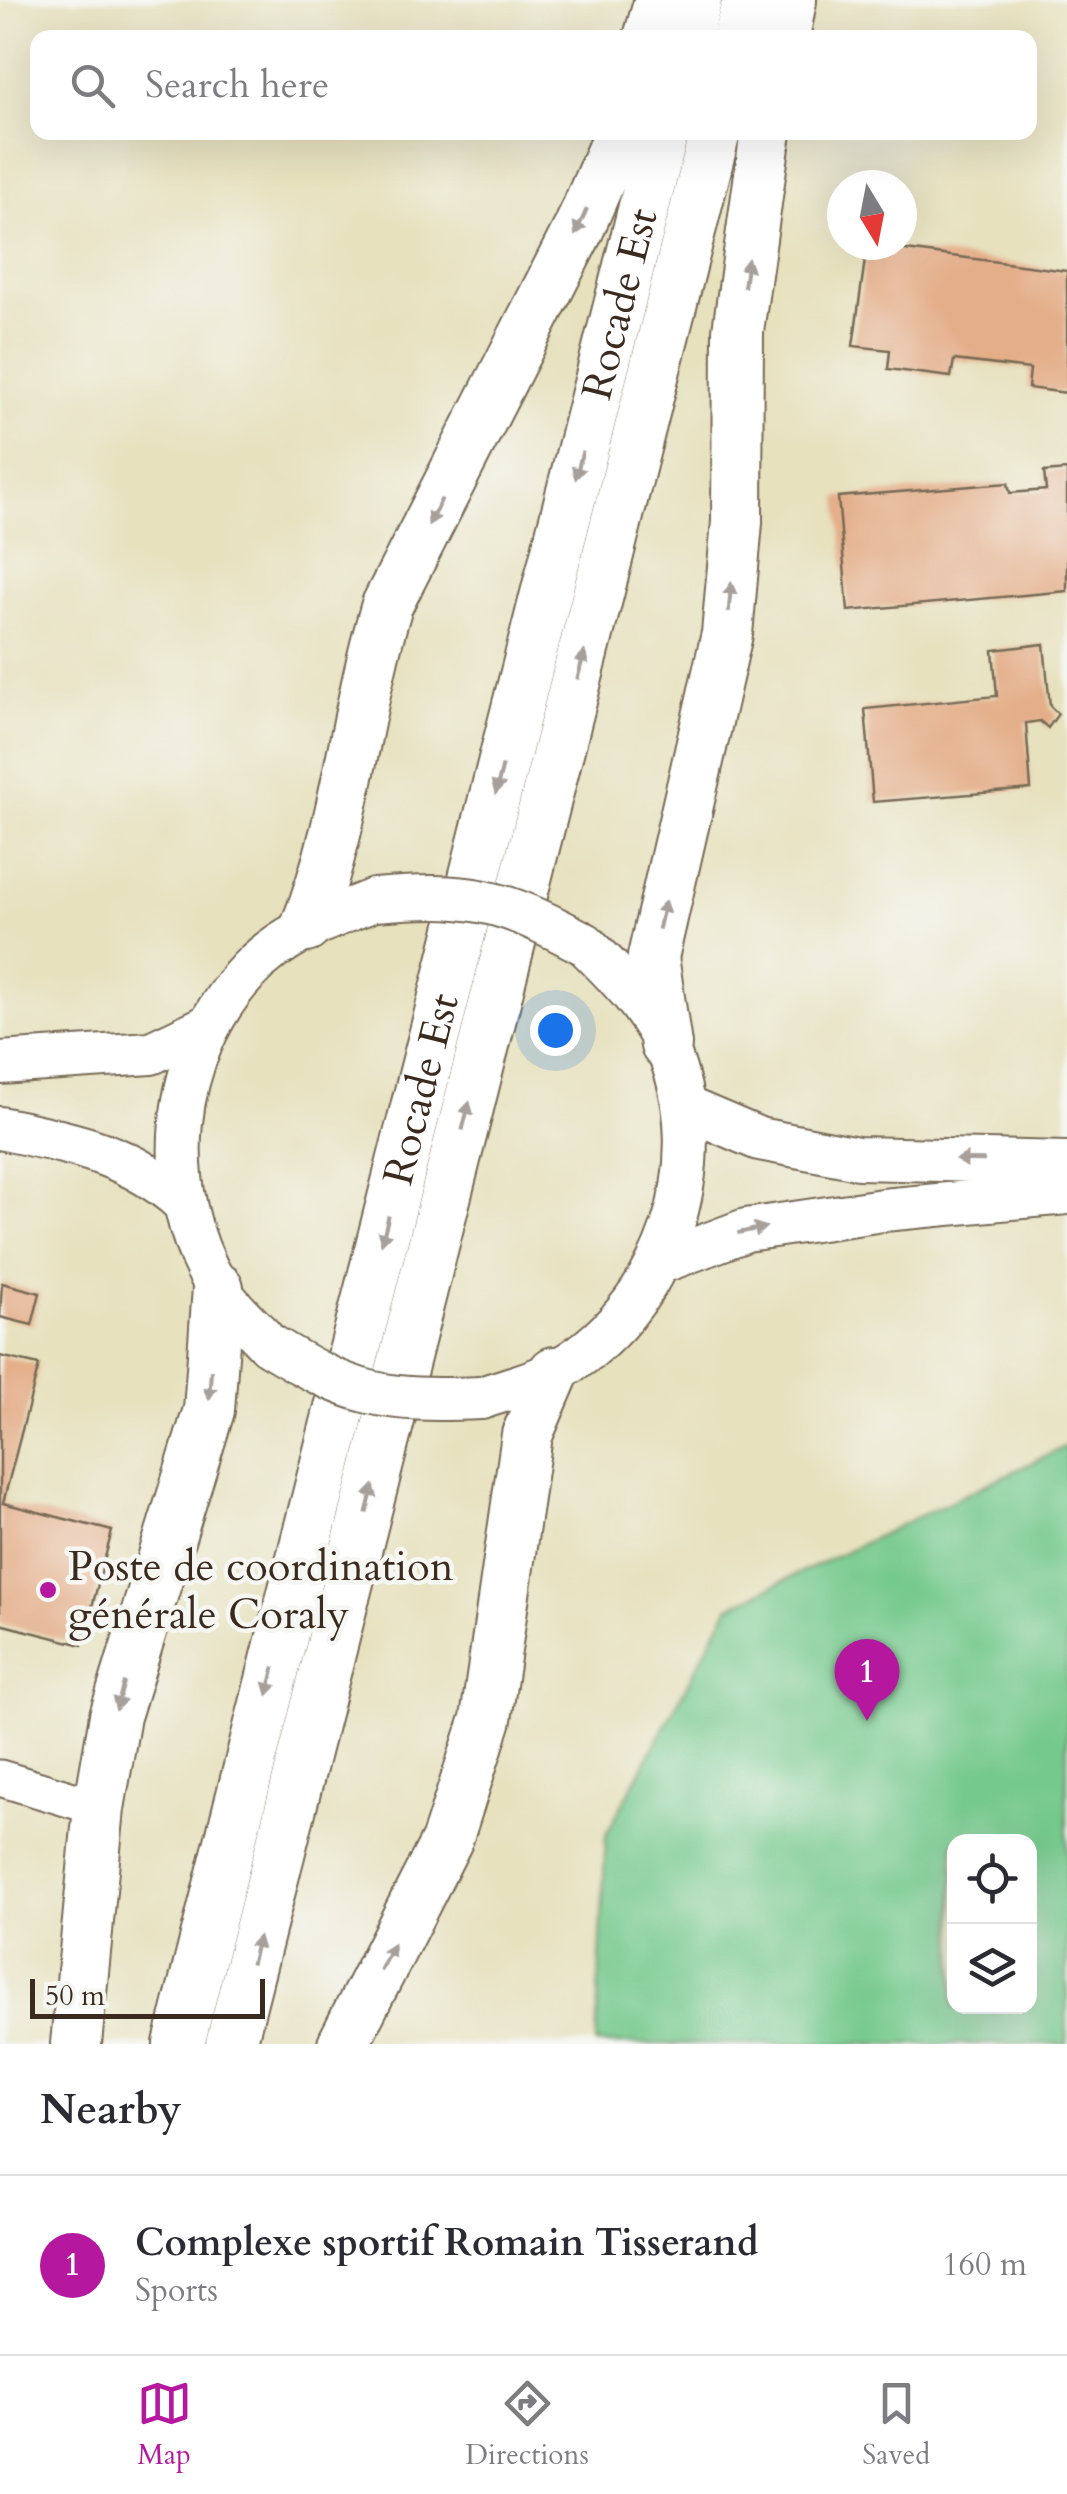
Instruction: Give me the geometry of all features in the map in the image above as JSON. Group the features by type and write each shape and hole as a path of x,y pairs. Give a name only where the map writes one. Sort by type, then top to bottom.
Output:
{"highway":[{"path":"651,30 660,0"},
{"path":"689,30 696,0"},
{"path":"740,30 748,0"},
{"path":"785,30 791,0"},
{"path":"306,927 328,865 372,658 388,605 579,228 617,140"},
{"name":"Rocade Est","path":"179,2044 661,140"},
{"name":"Rocade Est","path":"231,2044 712,140"},
{"path":"666,1045 653,957 726,634 736,522 738,331 765,140"},
{"path":"76,2044 99,1808 115,1716 209,1410 218,1288"},
{"path":"343,2044 447,1840 486,1718 528,1435 554,1372"}],"main road":[{"path":"448,894 520,909 585,944 632,990 666,1045 684,1108 684,1186 660,1262 616,1325 554,1372 481,1398 405,1402 332,1383 268,1344 218,1288 182,1201 179,1112 208,1026 250,970 306,927 374,900 448,894"},
{"path":"0,1063 151,1053 208,1026"},
{"path":"684,1108 759,1139 858,1158 1067,1163"},
{"path":"0,1128 101,1150 162,1184 182,1201"},
{"path":"660,1262 746,1230 884,1210 1067,1194"}],"lane":[{"path":"0,1778 99,1808"}],"green space":[{"path":"1067,1446 1067,2044 596,2044 606,1835 729,1607"}],"building":[{"path":"917,252 1067,271 1067,393 1028,388 1030,369 954,360 951,377 888,369 890,350 853,346 865,260 917,260"},
{"path":"1067,470 1067,591 848,611 838,497 1008,483 1010,493 1046,490 1044,472"},
{"path":"1044,644 1050,706 1058,714 1048,728 1040,721 1026,723 1031,789 873,802 865,709 997,696 993,650"},
{"path":"2,1283 40,1293 32,1325 0,1317"},
{"name":"Poste de coordination générale Coraly","path":"0,1356 39,1365 3,1503 112,1531 82,1645 0,1624"}],"place":[{"name":"Poste de coordination générale Coraly","path":"48,1590"},
{"name":"Complexe sportif Romain Tisserand","path":"867,1721"}]}
